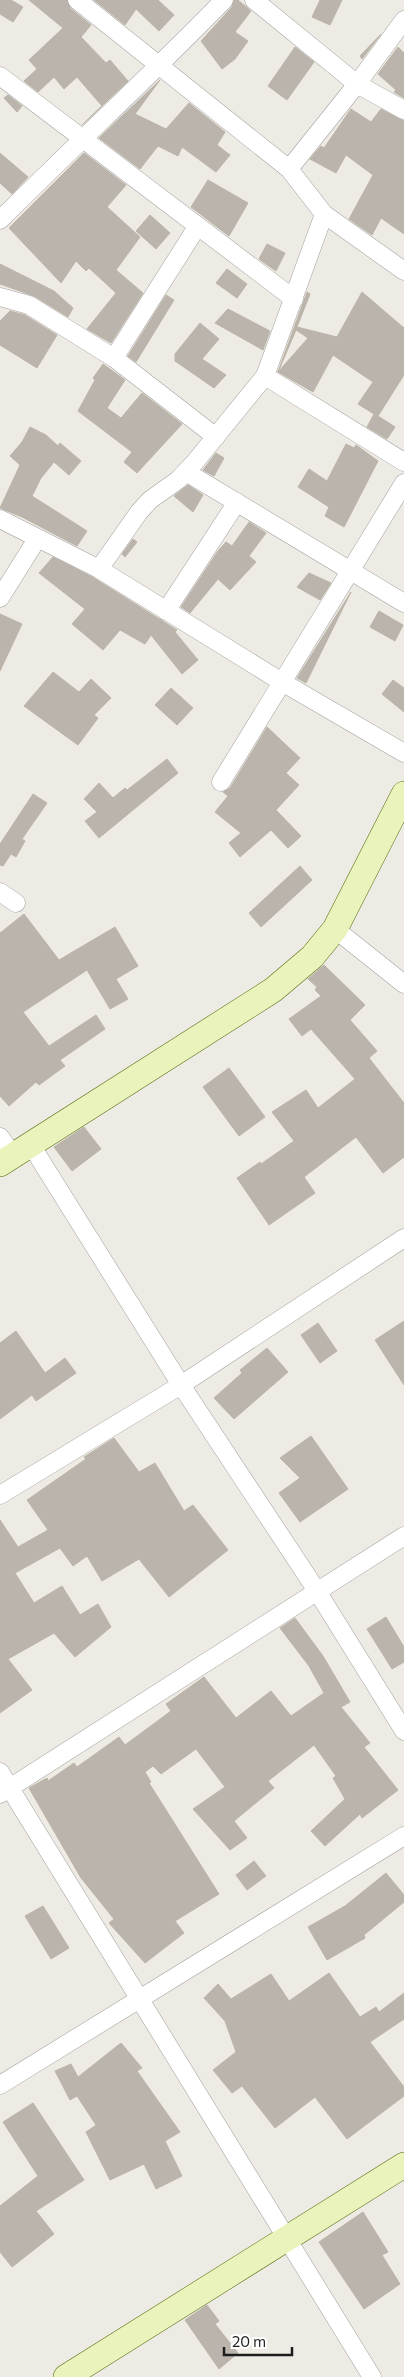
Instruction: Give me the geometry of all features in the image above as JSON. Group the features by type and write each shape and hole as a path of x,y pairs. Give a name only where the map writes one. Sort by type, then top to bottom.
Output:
{"street":[{"path":"77,0 289,168 324,214 404,271"},
{"path":"0,220 81,139 161,65 224,0"},
{"path":"254,0 357,84 404,110"},
{"path":"289,168 357,84 404,20"},
{"path":"0,76 294,299"},
{"path":"99,569 139,512 186,472 265,376 324,214"},
{"path":"114,358 197,227"},
{"path":"0,297 29,305 114,358 216,437"},
{"path":"265,376 404,462"},
{"path":"186,472 404,603"},
{"path":"221,782 404,483"},
{"path":"166,611 237,502"},
{"path":"0,519 99,569 282,682 404,753"},
{"path":"0,598 37,539"},
{"path":"404,794 335,930 312,957 273,990 11,1150 181,1385 317,1592 404,1731"},
{"path":"0,892 16,903"},
{"path":"335,930 404,984"},
{"path":"0,1496 181,1385 404,1238"},
{"path":"5,1791 404,1536"},
{"path":"0,1772 5,1791 288,2238 372,2377"},
{"path":"0,2084 404,1836"},
{"path":"66,2377 404,2165"}],"building":[{"path":"0,0 11,0 23,7 13,22 0,14"},
{"path":"29,0 67,0 70,8 91,25 81,37 106,63 110,60 128,81 102,106 77,77 64,89 54,77 38,92 24,81 37,69 29,60 63,28"},
{"path":"94,0 158,0 174,15 159,31 136,9 125,25"},
{"path":"234,0 238,0 251,11 235,32 248,41 235,59 222,69 201,41 232,7"},
{"path":"320,0 342,0 330,25 312,17"},
{"path":"381,34 362,59 360,56"},
{"path":"295,47 314,62 287,100 268,86"},
{"path":"398,47 404,53 404,98 394,92 396,90 378,74"},
{"path":"160,80 135,114 166,129 189,103 225,132 217,145 230,155 216,172 182,147 178,156 158,146 140,169 99,138"},
{"path":"8,95 22,106 17,112 4,98"},
{"path":"351,109 371,122 381,109 404,121 404,234 381,218 372,235 349,219 373,175 346,155 336,173 310,159 321,146 324,148"},
{"path":"0,153 28,177 12,194 0,183"},
{"path":"84,153 126,185 107,207 140,237 116,270 143,293 111,343 87,329 116,293 89,268 86,271 76,261 61,283 9,228"},
{"path":"208,180 248,203 229,236 191,207"},
{"path":"150,215 170,233 156,249 136,231"},
{"path":"267,244 285,253 276,271 259,259"},
{"path":"0,264 54,291 73,308 68,317 34,296 0,284"},
{"path":"227,269 247,284 237,298 216,283"},
{"path":"307,292 310,294 297,327 337,337 362,292 404,328 404,375 378,416 395,427 387,439 367,427 374,414 358,404 373,382 333,355 313,392 278,372","holes":["296,330 308,338 278,372"]},
{"path":"166,295 174,300 136,362 128,356"},
{"path":"228,309 270,331 263,350 215,323"},
{"path":"10,311 25,315 57,335 37,368 0,345 0,321"},
{"path":"200,323 219,339 202,359 226,375 214,388 175,361 175,354"},
{"path":"103,364 125,380 107,408 121,418 142,393 182,424 137,473 124,462 132,452 78,411 95,380 93,378"},
{"path":"30,427 46,435 58,446 60,443 81,461 69,475 54,462 41,478 32,496 87,531 77,546 22,517 0,508 20,465 10,456 22,442"},
{"path":"346,444 354,448 356,445 378,461 344,527 325,516 329,507 298,487 309,469 327,481"},
{"path":"216,453 224,458 214,476 203,470"},
{"path":"188,485 203,495 193,512 174,496"},
{"path":"249,522 266,533 249,556 256,562 230,590 218,579 190,613 181,607 218,551 226,542 232,546"},
{"path":"133,539 137,542 125,557 122,554"},
{"path":"53,557 94,578 177,630 175,632 198,660 182,674 151,635 145,644 120,630 103,650 72,624 85,609 39,573"},
{"path":"309,573 331,583 320,600 297,587"},
{"path":"351,592 306,683 297,678"},
{"path":"379,611 403,625 395,641 370,627"},
{"path":"0,614 22,624 0,671"},
{"path":"53,672 79,692 91,679 111,698 94,715 98,718 78,745 24,706"},
{"path":"393,680 404,688 404,712 382,694"},
{"path":"171,688 193,708 177,725 155,705"},
{"path":"267,727 300,758 286,773 299,785 276,810 301,836 288,848 271,830 240,857 229,843 241,833 215,812 228,796 223,792 230,788"},
{"path":"167,759 178,773 99,838 85,821 97,812 84,799 99,783 113,798 125,788 127,790"},
{"path":"33,794 47,803 22,839 25,841 16,857 11,854 3,866 0,865 0,844"},
{"path":"300,866 312,880 261,927 249,913"},
{"path":"24,914 59,960 115,927 138,966 116,979 128,999 110,1009 87,970 23,1012 49,1046 96,1015 105,1029 60,1060 65,1066 39,1085 36,1082 9,1106 0,1096 0,933"},
{"path":"324,965 365,1005 350,1020 377,1051 369,1058 404,1103 404,1157 383,1173 356,1137 304,1177 315,1193 269,1225 237,1178 294,1141 272,1112 306,1090 318,1108 355,1079 311,1029 302,1036 289,1019 321,996 315,990 317,987 308,979"},
{"path":"229,1068 265,1117 239,1136 203,1087"},
{"path":"84,1127 101,1149 72,1171 54,1147"},
{"path":"404,1321 404,1385 375,1340"},
{"path":"318,1323 337,1351 320,1363 301,1335"},
{"path":"16,1331 45,1373 65,1358 76,1373 36,1401 32,1395 0,1419 0,1343"},
{"path":"267,1348 288,1372 234,1419 214,1398 242,1373 240,1370"},
{"path":"311,1436 348,1489 300,1522 279,1493 300,1478 280,1458"},
{"path":"114,1438 139,1472 155,1463 184,1511 193,1505 228,1550 169,1597 139,1559 102,1581 87,1556 73,1566 60,1548 15,1573 34,1603 62,1586 80,1615 98,1604 111,1627 75,1657 54,1633 8,1659 32,1690 0,1713 0,1520 18,1547 48,1530 27,1500 86,1459 84,1457"},
{"path":"386,1617 404,1647 404,1662 392,1669 367,1629"},
{"path":"295,1618 323,1656 350,1702 341,1707 370,1743 364,1747 398,1790 362,1818 360,1814 325,1846 311,1831 345,1799 333,1778 336,1776 314,1745 268,1781 274,1788 234,1821 247,1838 230,1850 193,1809 225,1787 196,1749 161,1774 153,1766 145,1772 151,1782 149,1783 219,1894 175,1921 184,1933 145,1963 109,1923 114,1919 81,1878 29,1788 47,1778 48,1781 74,1763 77,1767 119,1737 125,1745 171,1711 166,1704 204,1677 236,1718 271,1691 291,1716 324,1693 309,1666 280,1628"},
{"path":"254,1861 266,1876 247,1890 236,1875"},
{"path":"386,1873 404,1895 404,1902 364,1935 365,1938 327,1960 308,1927 345,1906"},
{"path":"43,1906 69,1948 51,1959 25,1916"},
{"path":"329,1973 360,2017 376,2007 379,2012 404,1993 404,2019 370,2042 404,2087 404,2096 347,2139 315,2097 275,2128 242,2086 232,2093 213,2070 236,2052 225,2021 204,1998 218,1984 231,1999 271,1974 289,2001"},
{"path":"121,2043 142,2068 137,2071 180,2132 165,2141 182,2176 156,2189 144,2164 110,2180 86,2132 96,2125 77,2096 70,2100 55,2071 71,2064 78,2077"},
{"path":"33,2103 84,2180 36,2211 54,2234 12,2267 0,2252 0,2206 38,2176 3,2122"},
{"path":"363,2212 388,2252 382,2255 400,2284 364,2309 319,2242"},
{"path":"207,2305 219,2321 215,2324 238,2353 219,2369 185,2320"}]}
